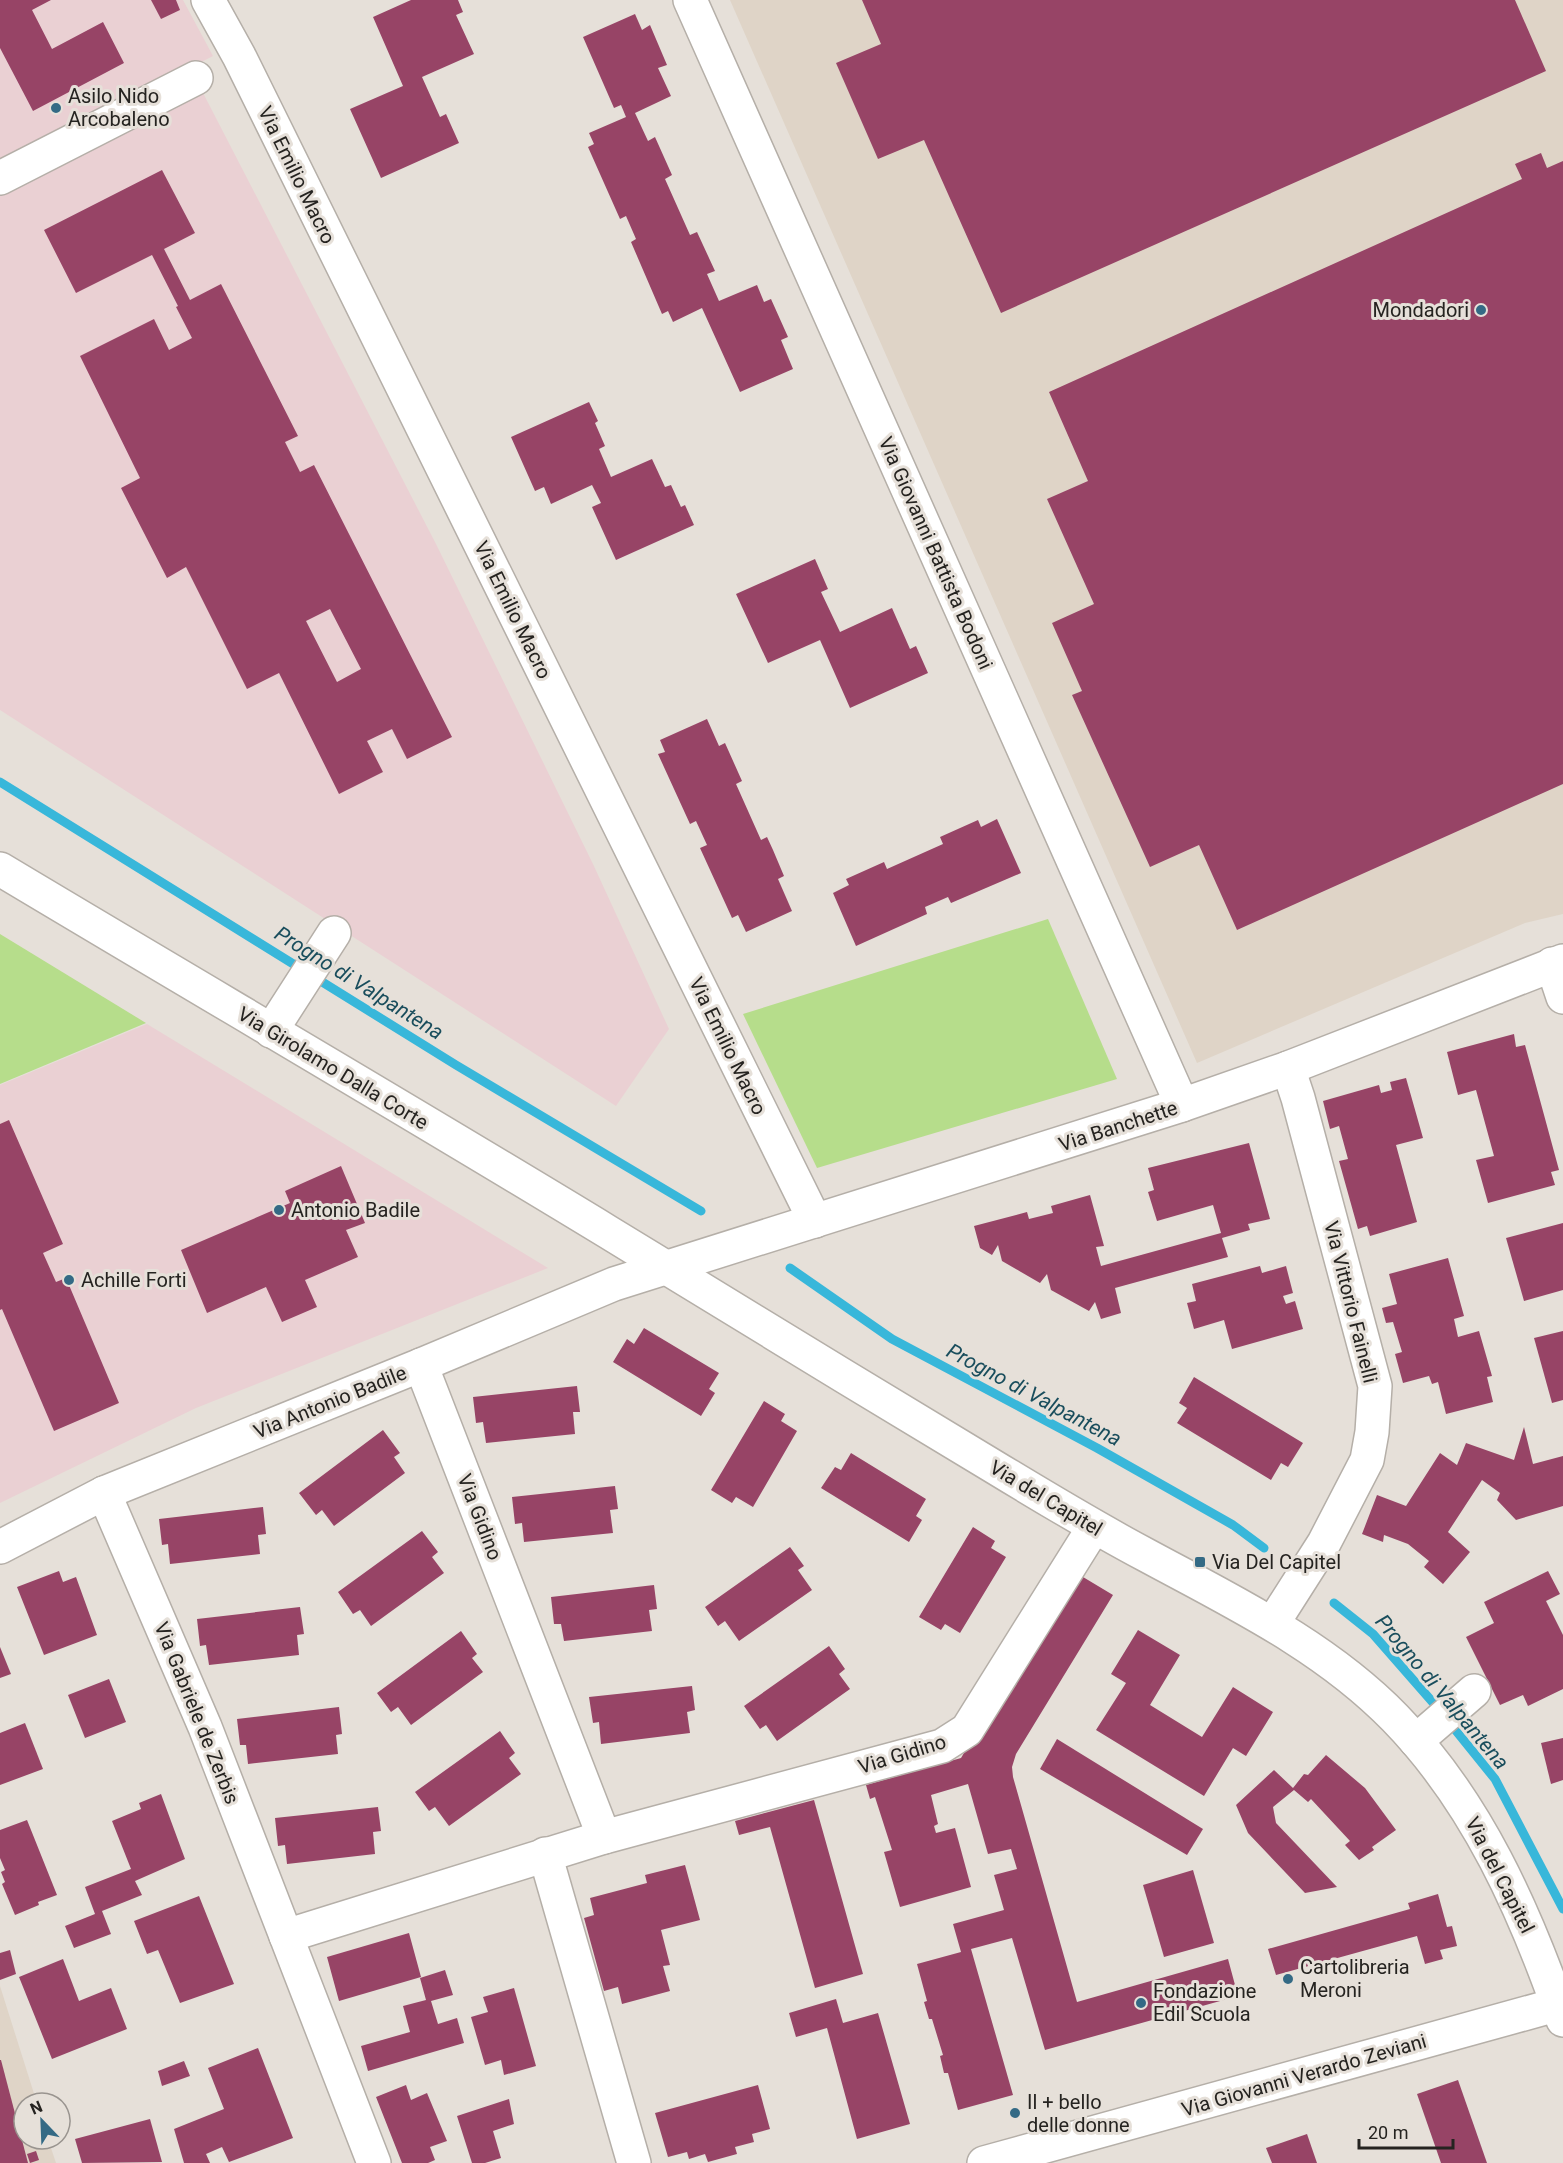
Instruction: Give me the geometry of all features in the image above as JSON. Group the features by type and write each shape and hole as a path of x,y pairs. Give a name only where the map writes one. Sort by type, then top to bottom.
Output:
{"street":[{"name":"Via Emilio Macro","path":"208,0 244,67 815,1221"},
{"name":"Via Giovanni Battista Bodoni","path":"690,0 1182,1105"},
{"path":"0,178 196,78"},
{"name":"Via Girolamo Dalla Corte","path":"0,869 665,1268"},
{"path":"271,1031 334,933"},
{"name":"Via Banchette","path":"665,1268 1182,1105 1288,1068 1558,962"},
{"path":"1558,962 1563,997"},
{"name":"Via Vittorio Fainelli","path":"1273,1623 1324,1543 1367,1460 1372,1432 1375,1386 1288,1068"},
{"name":"Via Antonio Badile","path":"0,1547 104,1492 421,1365 614,1284 665,1268"},
{"name":"Via del Capitel","path":"665,1268 1094,1527 1273,1623 1427,1732 1428,1754 1475,1824 1503,1872 1561,2010"},
{"name":"Via Gidino","path":"421,1365 604,1836"},
{"name":"Via Gabriele de Zerbis","path":"104,1492 205,1727 374,2163"},
{"name":"Via Gidino","path":"545,1854 604,1836 942,1746 967,1730 1094,1527"},
{"path":"1427,1732 1474,1691"},
{"path":"286,1936 545,1854 634,2163"},
{"name":"Via Giovanni Verardo Zeviani","path":"984,2163 1054,2154 1561,2010"}],"shaded area":[{"name":"Asilo Nido Arcobaleno","path":"0,0 183,0 213,56 2,165 0,161"},
{"path":"730,0 1563,0 1563,914 1525,923 1197,1063"},
{"path":"201,89 436,544 593,864 669,1029 616,1106 0,710 0,191"},
{"path":"147,1024 548,1268 196,1408 0,1503 0,1085"},
{"path":"0,1986 33,2091 12,2091 12,2151 52,2151 56,2163 0,2163"}],"green space":[{"path":"1048,919 1117,1079 817,1168 743,1014"},
{"path":"0,934 146,1023 0,1084"}],"building":[{"path":"0,0 51,0 32,10 52,49 103,22 124,63 33,111 0,48"},
{"path":"151,0 176,0 180,10 161,19"},
{"path":"411,0 458,0 463,12 456,15 474,54 422,77 440,117 446,114 459,143 381,178 350,109 403,86 373,17"},
{"path":"862,0 1515,0 1546,71 1001,313 924,140 878,159 836,63 881,44"},
{"path":"635,14 642,30 650,25 667,65 658,68 671,96 635,113 648,141 655,137 672,175 665,179 690,235 697,232 715,271 707,274 719,301 757,285 764,302 771,299 788,337 781,340 793,369 740,392 702,308 673,322 668,311 662,314 631,242 636,239 626,216 620,219 588,147 594,144 589,133 626,117 621,105 614,108 583,37"},
{"path":"1541,153 1547,168 1563,161 1563,784 1237,930 1199,845 1150,867 1072,695 1082,691 1052,623 1094,604 1047,499 1088,481 1049,392 1522,179 1515,164"},
{"path":"162,170 195,233 164,249 190,300 221,284 298,436 285,442 300,472 314,465 452,737 407,759 392,729 367,741 383,772 339,794 279,673 247,689 186,567 167,578 121,488 140,478 80,356 154,319 169,350 192,338 176,307 178,306 152,255 76,293 44,230","holes":["330,609 361,669 337,682 306,621"]},
{"path":"589,402 598,421 595,423 605,446 599,449 611,477 652,459 665,487 671,485 681,507 685,505 694,525 616,560 592,507 601,503 592,485 551,504 544,487 535,491 511,437"},
{"path":"815,559 828,589 821,592 840,632 892,608 910,649 916,646 928,673 850,708 820,640 768,663 736,594"},
{"path":"707,719 719,746 725,743 742,781 736,784 761,840 767,837 773,850 784,876 778,879 792,911 746,932 738,915 732,918 700,848 707,845 696,821 690,824 658,754 665,752 660,740"},
{"path":"997,819 1021,873 951,903 948,897 925,907 927,914 856,946 833,893 849,885 846,879 884,862 887,869 943,844 940,837 978,820 981,827"},
{"path":"1514,1034 1516,1047 1525,1045 1559,1170 1551,1172 1555,1185 1488,1203 1476,1160 1494,1156 1476,1090 1458,1095 1447,1052"},
{"path":"1406,1078 1423,1138 1396,1145 1417,1222 1370,1236 1367,1226 1358,1229 1339,1161 1348,1159 1339,1126 1330,1129 1323,1101 1379,1085 1381,1093 1392,1090 1390,1082"},
{"path":"9,1120 63,1244 43,1253 56,1282 66,1278 119,1403 54,1431 2,1309 0,1310 0,1124"},
{"path":"1249,1143 1270,1219 1248,1224 1250,1230 1222,1238 1228,1257 1115,1288 1121,1313 1101,1319 1095,1302 1089,1311 1051,1290 1047,1274 1040,1283 1002,1261 998,1245 992,1255 980,1248 974,1226 1027,1212 1029,1219 1053,1213 1051,1206 1090,1195 1104,1246 1096,1247 1101,1266 1221,1233 1213,1205 1157,1221 1148,1192 1154,1190 1148,1168"},
{"path":"341,1166 365,1223 346,1230 358,1257 305,1280 317,1307 282,1322 266,1287 207,1313 181,1250 290,1203 285,1191"},
{"path":"1563,1223 1563,1290 1524,1301 1506,1238"},
{"path":"1448,1258 1464,1316 1454,1319 1458,1337 1479,1331 1492,1376 1487,1377 1493,1402 1446,1414 1438,1382 1432,1384 1429,1376 1403,1383 1395,1354 1402,1352 1393,1322 1386,1323 1382,1308 1397,1304 1389,1274"},
{"path":"1260,1266 1262,1273 1286,1266 1293,1293 1283,1296 1286,1304 1295,1301 1303,1329 1232,1349 1224,1320 1194,1329 1187,1303 1196,1301 1192,1284"},
{"path":"644,1328 719,1373 709,1389 715,1393 701,1416 613,1362 627,1339 634,1344"},
{"path":"1563,1331 1563,1400 1552,1403 1534,1338"},
{"path":"1194,1377 1303,1443 1288,1467 1281,1463 1271,1480 1177,1423 1187,1408 1179,1403"},
{"path":"577,1386 580,1412 573,1412 575,1434 486,1443 483,1422 476,1423 473,1397"},
{"path":"764,1401 785,1414 781,1421 797,1431 753,1507 736,1497 732,1503 711,1490"},
{"path":"1524,1427 1533,1464 1563,1456 1563,1506 1516,1520 1497,1500 1500,1493 1482,1480 1448,1532 1470,1552 1443,1584 1424,1567 1429,1561 1408,1544 1384,1535 1383,1542 1362,1534 1377,1495 1406,1506 1440,1453 1457,1465 1466,1443 1514,1460"},
{"path":"383,1430 400,1453 394,1457 405,1473 334,1526 322,1510 316,1515 299,1493"},
{"path":"851,1453 926,1499 916,1516 922,1520 909,1542 821,1488 835,1467 841,1470"},
{"path":"615,1486 618,1509 610,1510 613,1533 524,1542 522,1523 515,1524 512,1497"},
{"path":"263,1507 266,1534 258,1535 260,1554 170,1564 168,1544 162,1545 159,1519"},
{"path":"973,1527 995,1541 991,1548 1006,1557 960,1633 945,1624 941,1630 919,1617"},
{"path":"422,1531 438,1552 432,1557 444,1573 371,1626 360,1610 353,1614 338,1592"},
{"path":"790,1547 804,1566 798,1570 812,1590 739,1641 725,1621 718,1626 705,1607"},
{"path":"59,1571 63,1582 76,1577 97,1635 44,1655 17,1587"},
{"path":"1073,1571 1113,1595 1016,1754 1012,1767 1077,2002 1228,1959 1238,1996 1045,2050 1012,1938 971,1949 1013,2095 958,2110 948,2073 944,2073 940,2056 943,2055 932,2019 929,2019 924,2002 927,2001 917,1964 961,1952 953,1924 1004,1910 994,1875 1017,1869 1011,1849 988,1854 968,1784 931,1795 938,1824 934,1826 936,1833 955,1828 971,1887 900,1907 884,1852 892,1850 875,1797 870,1799 866,1785 961,1758"},
{"path":"1548,1571 1560,1594 1546,1601 1563,1635 1563,1689 1528,1706 1523,1695 1500,1705 1466,1637 1494,1623 1484,1602"},
{"path":"654,1585 657,1609 649,1610 652,1631 564,1641 561,1624 554,1624 551,1597"},
{"path":"300,1607 304,1634 297,1635 299,1655 209,1665 206,1645 200,1646 197,1619"},
{"path":"1138,1630 1180,1655 1150,1705 1202,1737 1233,1687 1273,1712 1246,1756 1233,1748 1204,1796 1096,1730 1126,1683 1111,1674"},
{"path":"461,1631 477,1654 472,1658 483,1672 411,1725 398,1707 391,1712 377,1693"},
{"path":"829,1646 845,1669 839,1674 850,1689 777,1741 766,1725 760,1729 744,1706"},
{"path":"0,1647 11,1674 0,1678"},
{"path":"109,1679 126,1722 85,1738 68,1695"},
{"path":"692,1686 695,1710 687,1712 690,1733 601,1744 599,1722 593,1723 589,1697"},
{"path":"339,1707 342,1734 336,1735 338,1754 248,1764 246,1745 240,1745 237,1719"},
{"path":"25,1723 43,1769 0,1785 0,1733"},
{"path":"500,1731 515,1753 509,1758 521,1774 449,1826 435,1807 429,1811 415,1792"},
{"path":"1563,1738 1563,1780 1551,1784 1541,1743"},
{"path":"1057,1739 1203,1829 1187,1855 1040,1769"},
{"path":"1326,1755 1365,1788 1396,1830 1372,1847 1374,1850 1359,1860 1345,1845 1350,1841 1311,1799 1308,1802 1294,1790 1273,1807 1276,1823 1337,1887 1305,1893 1248,1833 1236,1805 1274,1770 1293,1788 1304,1774 1308,1775"},
{"path":"161,1794 185,1859 135,1881 142,1895 102,1911 111,1934 74,1948 65,1926 95,1914 85,1887 131,1869 112,1821 141,1809 139,1803"},
{"path":"814,1800 863,1974 815,1988 770,1827 739,1835 735,1821"},
{"path":"378,1807 381,1831 373,1832 375,1854 287,1864 285,1845 278,1846 275,1818"},
{"path":"27,1820 57,1895 38,1902 39,1905 15,1915 2,1884 5,1882 1,1872 5,1870 0,1858 0,1830"},
{"path":"685,1865 700,1920 661,1930 670,1965 663,1966 670,1991 622,2004 618,1987 604,1991 584,1918 594,1915 590,1898 647,1883 645,1875"},
{"path":"1193,1870 1214,1943 1164,1957 1143,1885"},
{"path":"1438,1894 1447,1927 1452,1926 1457,1946 1440,1950 1443,1959 1425,1964 1417,1936 1276,1975 1268,1949 1410,1909 1408,1903"},
{"path":"199,1896 234,1984 180,2003 158,1950 147,1954 134,1921"},
{"path":"409,1933 421,1977 339,2001 327,1957"},
{"path":"10,1950 16,1974 0,1980 0,1953"},
{"path":"63,1959 79,2001 111,1988 127,2029 52,2059 19,1977"},
{"path":"445,1970 453,1995 431,2001 438,2024 457,2018 464,2043 368,2071 361,2046 410,2032 403,2006 426,2000 420,1978"},
{"path":"514,1988 536,2066 504,2075 501,2060 485,2065 471,2017 488,2012 483,1997"},
{"path":"836,1999 843,2023 878,2013 910,2124 857,2139 827,2028 796,2037 789,2013"},
{"path":"258,2048 293,2138 229,2162 222,2147 206,2154 210,2163 184,2163 174,2129 224,2109 208,2068"},
{"path":"1,2060 12,2102 12,2151 25,2151 28,2163 0,2163"},
{"path":"184,2061 190,2076 162,2086 158,2071"},
{"path":"1458,2080 1487,2163 1441,2163 1417,2094"},
{"path":"406,2085 411,2100 427,2093 447,2141 430,2147 435,2160 428,2163 402,2163 376,2097"},
{"path":"758,2085 770,2129 752,2134 754,2142 735,2147 737,2154 708,2162 705,2154 689,2159 687,2152 668,2157 655,2113"},
{"path":"509,2099 514,2124 493,2131 501,2158 485,2163 472,2163 457,2116"},
{"path":"150,2119 162,2162 82,2163 75,2139"},
{"path":"1307,2134 1317,2163 1272,2163 1266,2148"},
{"path":"36,2151 39,2160 30,2163 27,2154"}],"waterway":[{"name":"Progno di Valpantena","path":"0,782 456,1065 701,1211"},
{"name":"Progno di Valpantena","path":"790,1268 892,1339 1097,1448 1233,1525 1264,1548"},
{"name":"Progno di Valpantena","path":"1334,1603 1373,1634 1436,1706 1495,1779 1563,1909"}],"place":[{"name":"Asilo Nido Arcobaleno","path":"56,108"},
{"name":"Mondadori","path":"1481,310"},
{"name":"Antonio Badile","path":"279,1210"},
{"name":"Achille Forti","path":"69,1280"},
{"name":"Via Del Capitel","path":"1200,1562"},
{"name":"Cartolibreria Meroni","path":"1288,1979"},
{"name":"Fondazione Edil Scuola","path":"1141,2003"},
{"name":"Il + bello delle donne","path":"1015,2113"}]}
